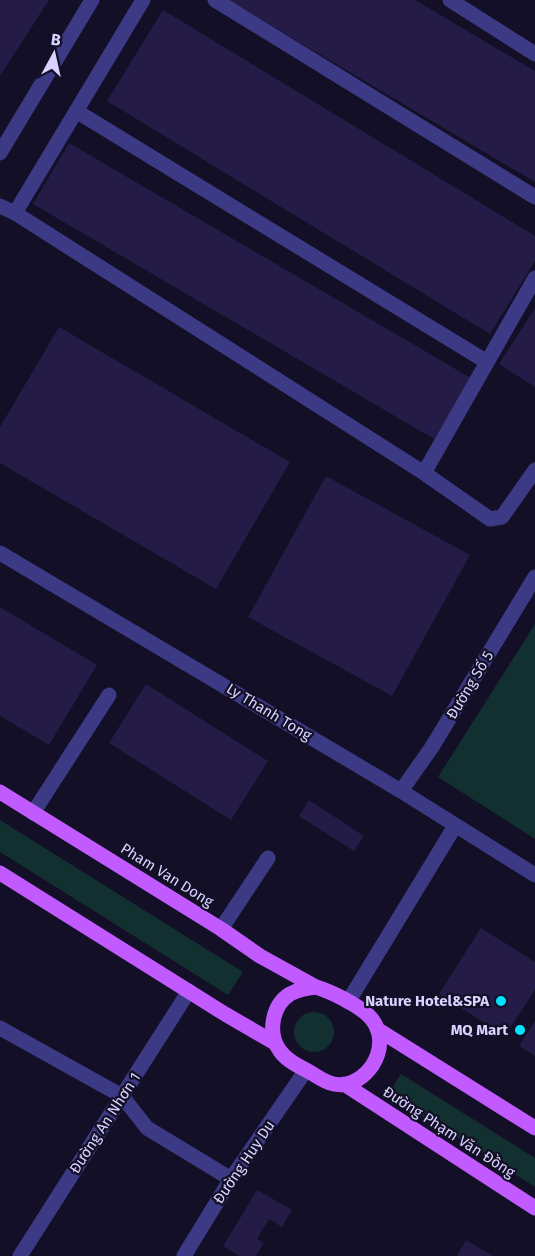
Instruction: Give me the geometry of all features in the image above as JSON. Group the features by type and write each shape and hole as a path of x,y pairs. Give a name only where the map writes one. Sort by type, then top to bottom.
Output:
{"main road":[{"name":"Pham Van Dong","path":"0,792 221,929 260,956 316,987"},
{"path":"0,873 275,1043"},
{"path":"316,987 330,991 348,1002 369,1016 377,1029 380,1043 377,1058 370,1071 358,1080 344,1084 328,1083 289,1060 279,1050 273,1036 273,1021 278,1007 288,996 301,989 316,987"},
{"path":"377,1029 535,1128"},
{"name":"Đường Phạm Văn Đồng","path":"344,1084 535,1208"}],"street":[{"path":"0,153 92,0"},
{"path":"15,213 143,0"},
{"path":"215,0 535,197"},
{"path":"450,0 535,54"},
{"path":"76,111 487,362"},
{"path":"0,206 15,213 424,473 490,519 502,517 535,470"},
{"path":"424,473 535,278"},
{"name":"Ly Thanh Tong","path":"0,553 401,791 535,875"},
{"name":"Đường Số 5","path":"401,791 432,747 535,577"},
{"path":"33,813 109,695"},
{"path":"348,1002 455,826"},
{"path":"221,929 268,858"},
{"name":"Đường An Nhơn 1","path":"20,1256 189,991"},
{"path":"0,1029 122,1096 147,1128 231,1179"},
{"name":"Đường Huy Du","path":"191,1254 231,1179 306,1070"}],"green space":[{"path":"535,624 535,839 438,777"},
{"path":"0,820 243,972 228,995 0,852"},
{"path":"314,1012 322,1013 328,1018 333,1024 333,1040 328,1046 322,1051 314,1052 306,1051 300,1046 295,1040 294,1032 295,1024 300,1018 306,1013"},
{"path":"401,1074 535,1158 535,1187 388,1094"}],"building":[{"path":"0,0 49,0 0,76"},
{"path":"228,0 415,0 535,71 535,182"},
{"path":"163,10 535,236 535,261 490,334 107,101"},
{"path":"69,143 471,378 434,439 33,204"},
{"path":"535,308 535,387 499,364"},
{"path":"59,327 290,462 216,589 0,463 0,427"},
{"path":"326,476 470,555 392,696 248,617"},
{"path":"0,607 97,665 49,745 0,716"},
{"path":"146,684 268,761 231,820 109,743"},
{"path":"309,800 364,836 354,851 299,816"},
{"path":"481,928 535,962 535,990 505,1036 439,994"},
{"path":"535,1021 535,1056 519,1046"},
{"path":"257,1190 292,1210 282,1227 269,1219 257,1239 264,1243 256,1256 239,1256 223,1246"},
{"path":"466,1240 493,1256 457,1256"}],"place":[{"name":"Nature Hotel&SPA","path":"501,1001"},
{"name":"MQ Mart","path":"520,1030"}]}
